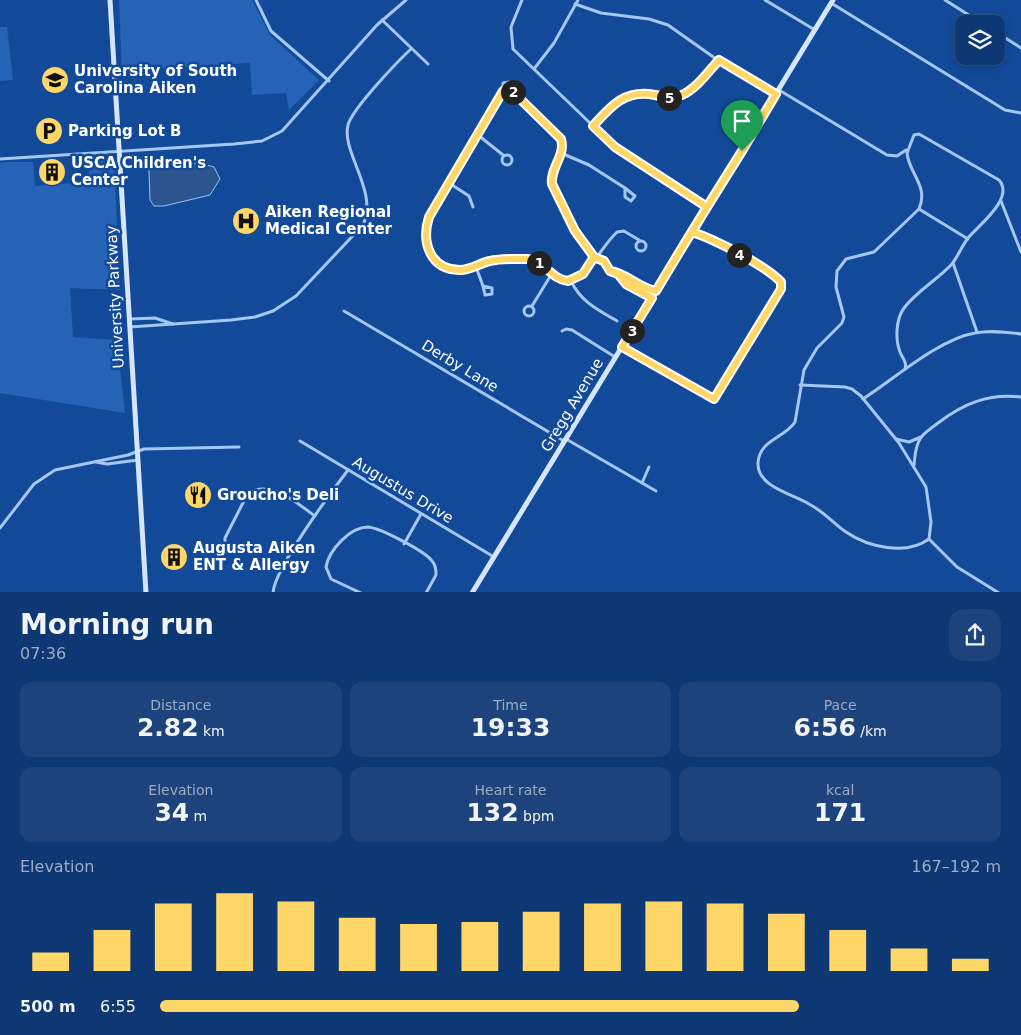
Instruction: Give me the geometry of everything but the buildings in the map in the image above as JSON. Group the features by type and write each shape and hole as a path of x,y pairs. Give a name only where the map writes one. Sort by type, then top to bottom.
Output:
{"street":[{"name":"University Parkway","path":"110,0 146,592"},
{"path":"256,0 271,31 328,81"},
{"path":"0,159 256,142 268,139 292,123 382,20 406,0"},
{"path":"522,0 511,28 511,41 514,49 615,147 707,207"},
{"path":"534,69 554,43 578,0"},
{"path":"765,0 815,30"},
{"path":"945,0 969,15"},
{"path":"832,2 1004,110 1021,112"},
{"name":"Gregg Avenue","path":"472,592 832,2"},
{"path":"575,4 600,13 662,23 679,32 719,60 888,155 900,156 908,148 914,135 926,136 999,180 1003,186 1001,201 1021,252"},
{"path":"382,20 428,64"},
{"path":"1005,38 1021,48"},
{"path":"130,327 255,317 279,308 296,296 362,228 366,214 363,184 351,150 348,126 355,111 411,49"},
{"path":"593,126 610,107 626,96 647,94 670,98 683,95 696,85 719,60"},
{"path":"639,240 624,231 617,232 594,257 586,271 572,281 561,280 551,275 542,265 531,259 496,260 476,267 459,270 449,268 434,260 428,251 428,220 503,91 502,84 505,81 510,83 511,90 560,137 562,153 551,178 552,184 575,231 594,257 604,261 610,271 618,274 629,286 652,298"},
{"path":"503,91 511,90"},
{"path":"478,134 503,155"},
{"path":"908,148 908,159 922,188 922,202 919,209 874,252 846,259 836,271 844,320 814,352 804,370 800,385 799,411 795,422 762,450 758,465 762,477 769,483 811,504 845,531 868,542 886,547 903,548 930,538"},
{"path":"562,153 589,165 625,188"},
{"path":"449,183 469,196 473,207"},
{"path":"905,369 906,363 901,353 897,336 900,315 914,297 952,263 968,239 1001,201"},
{"path":"919,209 968,239"},
{"path":"622,347 714,399 781,289 781,282 768,273 707,237 692,232"},
{"path":"952,263 977,332"},
{"path":"476,267 483,286"},
{"path":"610,271 619,272 646,289 656,291"},
{"path":"532,306 551,275"},
{"path":"572,281 579,295 588,305 617,321"},
{"name":"Derby Lane","path":"344,311 656,491"},
{"path":"129,319 155,318 173,324"},
{"path":"562,331 566,329 572,330 616,357"},
{"path":"863,399 905,369 947,344 977,332 1021,334"},
{"path":"800,385 848,387 858,393 896,438 914,466 928,496 931,522 930,538 957,567 999,592"},
{"path":"896,438 908,442 921,438 967,404 995,396 1021,397"},
{"path":"914,466 916,450 921,438"},
{"name":"Augustus Drive","path":"300,441 494,557"},
{"path":"0,528 30,488 43,476 61,468 96,462 137,452 144,448 239,447"},
{"path":"96,462 104,464 138,460"},
{"path":"642,483 649,467"},
{"path":"273,592 285,564 315,516 348,470"},
{"path":"225,543 225,538 248,494 253,491 276,490 315,516"},
{"path":"404,544 421,514"},
{"path":"361,592 333,580 327,574 327,561 337,546 355,530 367,527 375,528 425,554 434,564 436,578 426,592"}],"shaded area":[{"path":"119,0 252,0 270,35 319,80 289,110 286,93 252,95 250,63 122,71"},
{"path":"0,27 7,27 13,80 0,81"},
{"path":"114,160 120,290 70,288 73,337 117,340 125,413 0,393 0,162 33,162 35,186 89,182 89,162"},
{"path":"200,163 214,167 220,179 210,195 164,206 154,206 150,200 149,171 150,168 165,164"}],"place":[{"name":"University of South Carolina Aiken","path":"55,80"},
{"name":"Parking Lot B","path":"49,131"},
{"name":"USCA Children's Center","path":"52,172"},
{"name":"Aiken Regional Medical Center","path":"246,221"},
{"name":"Groucho's Deli","path":"198,495"},
{"name":"Augusta Aiken ENT & Allergy","path":"174,557"}],"route":[{"path":"742,151 707,207 656,291 646,289 619,272 610,271 604,261 594,257 583,274 575,280 568,281 554,277 542,265 531,259 488,261 476,267 459,270 449,268 437,262 428,251 427,224 429,217 503,91 511,90 561,139 562,153 551,178 552,184 580,238 594,257 604,261 610,271 618,274 623,282 652,298 622,347 707,397 714,399 724,386 739,358 760,326 782,284 777,278 734,252 707,237 692,232 707,207 615,147 593,126 610,107 626,96 651,94 675,98 683,95 691,90 719,60 776,94 742,151"}]}
